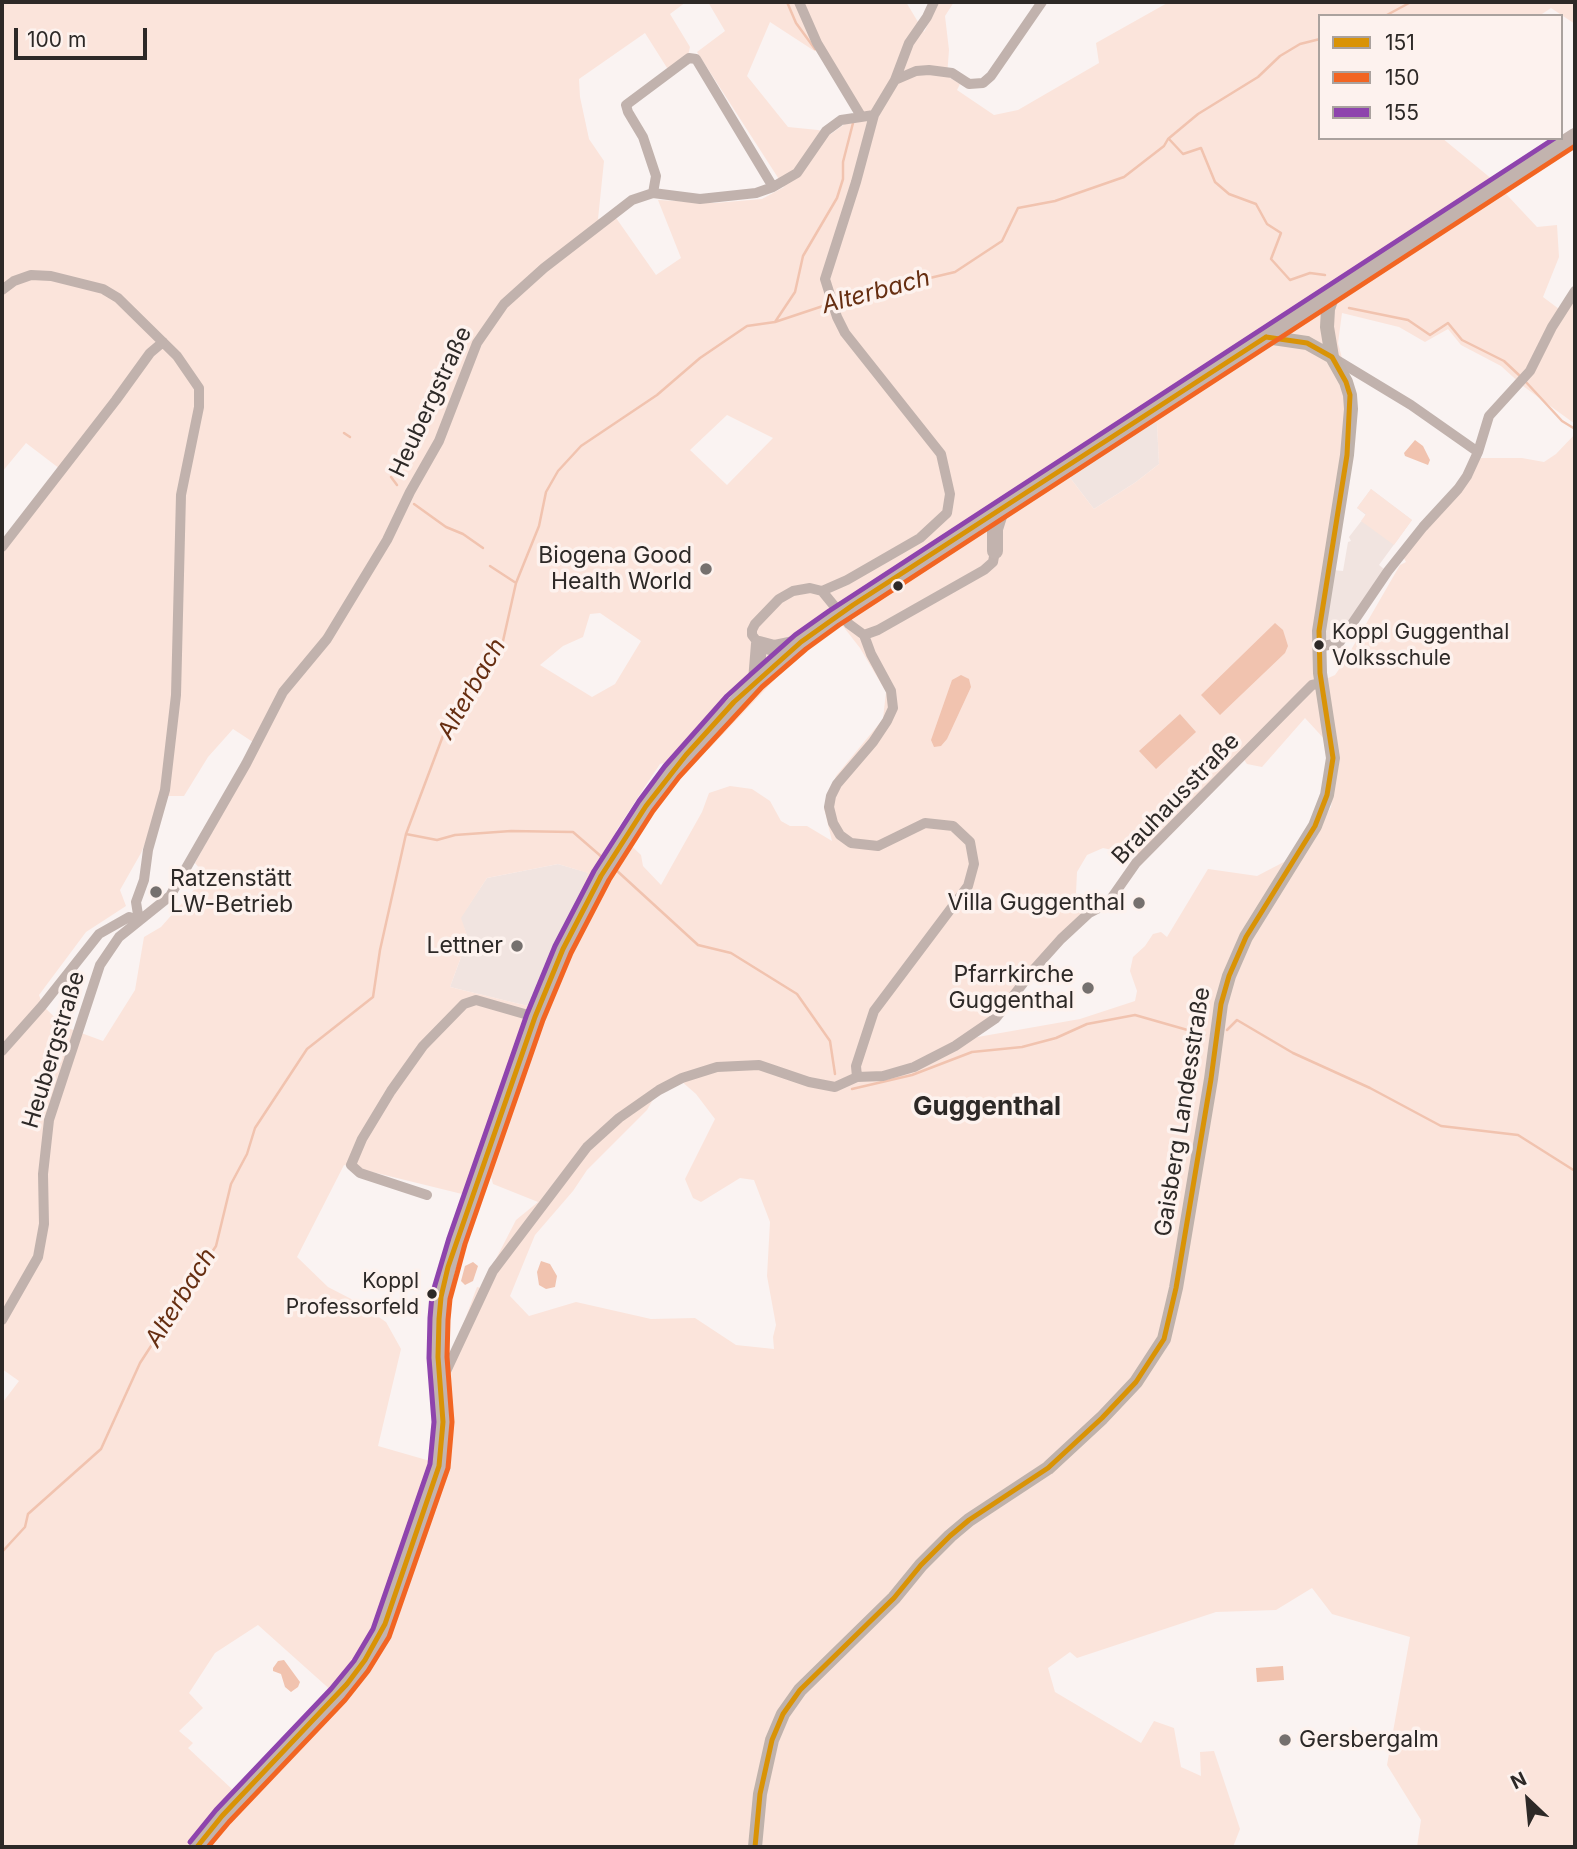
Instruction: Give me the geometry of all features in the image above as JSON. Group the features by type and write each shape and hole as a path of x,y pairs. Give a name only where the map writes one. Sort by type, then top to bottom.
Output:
{"main road":[{"path":"197,1847 222,1816 338,1695 361,1666 385,1624 439,1466 443,1422 439,1319 441,1297 449,1267 535,1017 572,932 616,851 679,763 755,681 834,618 1575,136"},
{"name":"Gaisberg Landesstraße","path":"755,1847 761,1794 774,1735 792,1700 894,1598 921,1565 956,1530 1040,1475 1102,1418 1136,1382 1164,1339 1176,1288 1225,989 1241,946 1315,826 1331,782 1333,758 1318,647 1321,612 1347,455 1351,409 1346,382 1332,357 1327,327 1328,309 1334,292"},
{"path":"1266,337 1307,343 1332,357"},
{"path":"995,551 995,529 1001,510"},
{"path":"959,538 984,543 995,551"},
{"path":"755,681 759,644 774,648 801,642"}],"street":[{"path":"799,2 817,43 861,116"},
{"path":"759,644 752,630 779,599 801,588 822,591 847,580 920,538 947,513 950,494 941,454 845,333 836,317 825,279 856,182 874,114 895,80 909,43 927,18 934,2"},
{"path":"895,80 916,71 929,70 952,73 969,84 983,83 992,76 1042,2"},
{"path":"773,187 696,59 689,58 626,105 643,137 656,176 653,193 700,199 756,194 773,187 797,173 826,131 841,120 874,114"},
{"name":"Heubergstraße","path":"2,1320 38,1257 44,1224 43,1174 49,1120 100,965 120,937 170,896 246,764 283,692 327,639 387,540 439,441 477,343 504,304 544,268 632,200 653,193"},
{"path":"2,290 14,281 31,275 51,276 103,289 118,298 177,356 198,388 199,407 181,495 180,626 173,722 165,790 148,850 144,880 136,902 139,921"},
{"path":"1318,647 1339,643 1388,571 1458,489 1478,452 1489,416 1523,379 1575,291"},
{"path":"2,547 150,353 163,342"},
{"path":"1332,357 1411,405 1478,452"},
{"path":"864,635 878,630 984,570 993,562 995,551"},
{"path":"822,591 849,624 864,635 891,691 892,708 873,742 837,784 831,796 833,823 840,835 851,844 878,846 925,823 953,826 970,842 974,864 968,886 874,1011 856,1066 857,1077"},
{"name":"Brauhausstraße","path":"440,1383 493,1271 580,1155 620,1118 659,1090 682,1078 718,1067 759,1065 809,1082 835,1087 857,1077 883,1076 915,1067 956,1046 996,1018 1061,939 1089,913 1108,903 1136,863 1312,685 1321,683"},
{"path":"2,1051 99,934 130,917 139,921"},
{"path":"427,1195 360,1172 351,1166 362,1139 391,1091 423,1046 464,1004 476,1000 535,1017"}],"shaded area":[{"path":"2,2 686,2 670,14 690,47 688,56 669,71 645,33 579,79 589,139 604,161 598,219 614,215 656,275 681,258 658,200 715,203 762,199 784,187 697,52 725,31 708,2 906,2 924,32 939,2 954,2 945,16 949,50 947,76 960,84 957,90 994,115 1018,110 1099,63 1096,43 1169,2 1575,2 1575,24 1551,8 1542,14 1318,14 1318,140 1444,140 1493,180 1537,227 1557,225 1559,257 1543,297 1559,309 1575,295 1575,424 1523,386 1501,366 1461,345 1448,329 1425,342 1399,327 1342,313 1338,343 1355,407 1325,635 1326,679 1335,675 1344,662 1400,565 1406,562 1401,553 1481,458 1522,458 1544,462 1556,454 1575,434 1575,1847 1417,1847 1421,1820 1387,1765 1410,1637 1332,1614 1312,1588 1276,1610 1216,1612 1077,1658 1070,1652 1048,1668 1055,1692 1141,1743 1154,1721 1174,1728 1181,1767 1201,1776 1200,1752 1214,1751 1240,1829 1233,1847 2,1847 2,1410 3,1402 19,1381 2,1369 2,550 64,472 26,443 2,472","holes":["770,22 813,50 828,56 862,111 831,134 788,127 747,76","727,415 773,438 727,485 690,450","1157,423 1159,464 1094,509 1071,479 1066,458 1114,426","600,613 641,641 615,684 592,697 540,665 563,646 583,637 590,614","842,625 860,648 886,692 883,719 836,776 824,808 832,841 807,826 790,826 781,821 770,801 752,789 730,786 709,793 702,812 661,885 643,866 641,855 616,831 660,764 694,756 709,749 797,656","1305,718 1338,754 1331,807 1303,852 1257,876 1208,869 1167,937 1161,932 1153,934 1133,957 1130,971 1137,991 1135,1001 1080,1019 972,1038 1086,912 1076,893 1077,872 1087,855 1103,848 1139,856 1241,755 1247,764 1262,767","233,729 259,746 195,863 206,876 161,927 144,937 135,990 103,1041 65,1027 43,1006 39,995 86,932 126,906 120,890 141,853 165,796 184,796 208,757","558,864 588,873 532,1007 450,987 468,938 461,918 487,878","680,1080 696,1094 715,1119 685,1179 693,1198 701,1202 740,1178 754,1180 770,1222 767,1276 776,1325 774,1349 736,1345 695,1318 651,1319 576,1302 529,1316 510,1296 535,1235 573,1191 587,1170 647,1110 655,1096","344,1165 462,1194 489,1169 493,1184 538,1202 516,1220 481,1288 477,1287 450,1360 450,1465 378,1446 401,1349 386,1322 357,1302 328,1287 297,1257","258,1625 334,1693 233,1790 188,1748 193,1743 179,1731 203,1708 189,1693 215,1653"]},
{"path":"1157,422 1159,464 1094,509 1071,479 1066,458 1114,426"},
{"path":"1415,440 1423,446 1430,460 1428,465 1405,456 1404,453"},
{"path":"1371,489 1412,520 1379,565 1384,569 1342,632 1332,641 1327,640 1325,635 1333,570 1343,571 1348,542 1351,541 1349,537 1366,515 1357,508"},
{"path":"1371,489 1412,520 1394,545 1361,521 1366,514 1357,508"},
{"path":"1275,623 1283,630 1288,646 1285,653 1220,715 1201,695"},
{"path":"961,675 969,679 971,687 947,739 941,746 934,747 931,740 952,680"},
{"path":"1180,714 1196,732 1156,769 1139,751"},
{"path":"558,864 589,873 532,1007 450,987 468,938 460,918 487,878"},
{"path":"541,1261 550,1264 557,1276 555,1287 546,1289 539,1285 537,1272"},
{"path":"473,1262 478,1266 473,1281 465,1285 461,1281 465,1266"},
{"path":"284,1660 300,1682 291,1692 285,1687 281,1674 273,1671 278,1661"},
{"path":"1283,1666 1284,1680 1257,1682 1256,1668"}],"waterway":[{"path":"787,2 796,23 815,49"},
{"name":"Alterbach","path":"1389,14 1411,2"},
{"name":"Alterbach","path":"2,1552 25,1527 28,1514 101,1449 140,1363 216,1246 231,1184 247,1154 255,1128 307,1049 373,997 380,950 406,834 444,733 503,641 516,583 539,526 546,492 558,471 581,446 657,395 700,358 747,326 775,322 850,297 955,272 1002,241 1018,208 1055,201 1124,177 1164,146 1168,139 1198,114 1258,77 1280,56 1300,44 1318,40"},
{"path":"775,322 795,292 803,256 837,198 853,123"},
{"path":"1169,139 1183,154 1201,148 1215,182 1229,194 1256,204 1267,224 1281,233 1271,259 1290,280 1310,273 1325,275"},
{"path":"1349,308 1408,320 1430,335 1448,323 1462,340 1504,361 1520,376"},
{"path":"1525,381 1562,421 1575,429"},
{"path":"344,433 350,437"},
{"path":"391,477 397,485"},
{"path":"414,504 446,527 463,534 483,548"},
{"path":"490,566 516,583"},
{"path":"406,834 437,840 455,835 511,831 573,832 603,858"},
{"path":"615,869 698,945 731,953 797,994 830,1041 835,1074"},
{"path":"852,1089 912,1075 972,1052 1022,1047 1056,1038 1087,1024 1135,1015 1205,1035"},
{"path":"1227,1030 1237,1020 1293,1053 1370,1088 1441,1126 1518,1135 1575,1171"}],"transit line":[{"name":"155","path":"190,1842 216,1810 331,1689 354,1661 373,1629 430,1464 434,1422 429,1358 430,1318 432,1295 449,1238 527,1014 555,946 594,871 665,766 727,696 795,635 829,611 1552,140"},
{"name":"150","path":"208,1847 345,1700 368,1671 389,1637 448,1468 452,1422 447,1357 448,1320 450,1299 465,1244 543,1020 571,953 609,880 653,811 679,777 762,687 839,625 1575,146"},
{"name":"151","path":"197,1847 222,1816 347,1684 365,1660 385,1624 439,1466 443,1422 438,1357 439,1319 448,1267 535,1017 563,949 601,876 646,806 686,755 734,702 801,642 853,605 1266,337"},
{"name":"151","path":"755,1847 760,1794 772,1740 783,1714 800,1690 894,1598 950,1536 969,1520 1048,1468 1102,1418 1136,1382 1164,1339 1176,1288 1221,1004 1229,976 1246,937 1315,826 1327,795 1333,758 1320,673 1319,631 1347,455 1350,395 1332,357 1307,343 1266,337"}],"place":[{"name":"Biogena Good Health World","path":"706,569"},
{"name":"Koppl Guggenthal Volksschule","path":"1319,645"},
{"name":"Ratzenstätt LW-Betrieb","path":"156,892"},
{"name":"Villa Guggenthal","path":"1139,903"},
{"name":"Lettner","path":"517,946"},
{"name":"Pfarrkirche Guggenthal","path":"1088,988"},
{"name":"Koppl Professorfeld","path":"432,1294"},
{"name":"Gersbergalm","path":"1285,1740"}],"district":[{"name":"Guggenthal","path":"987,1107"}]}
